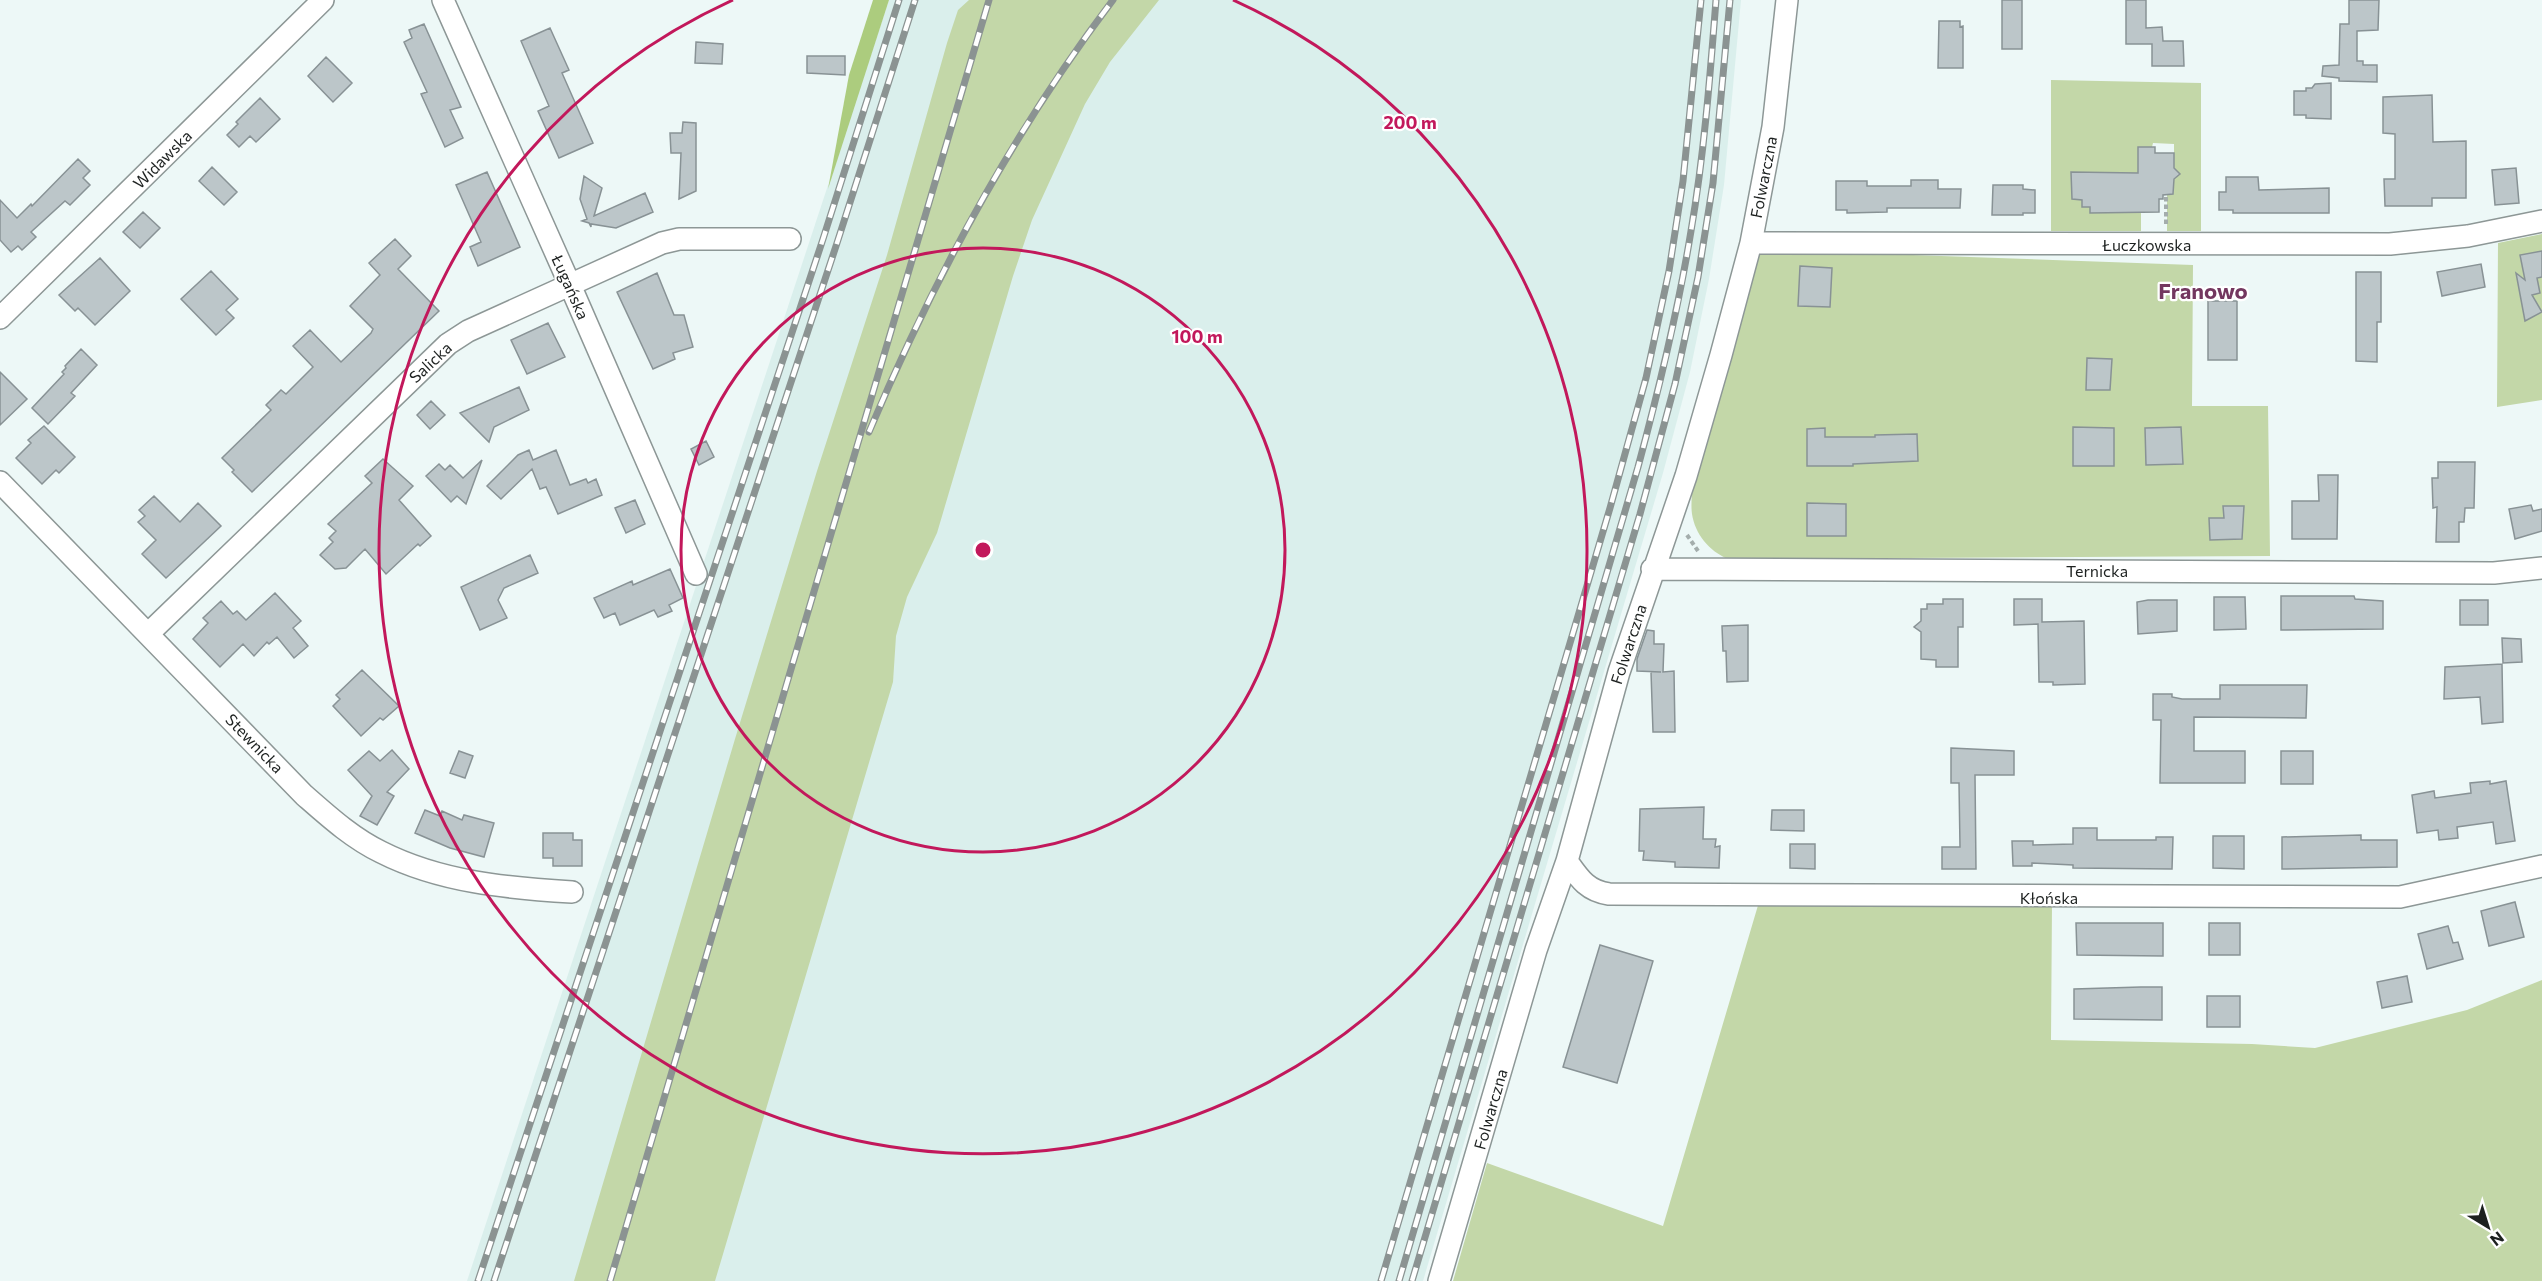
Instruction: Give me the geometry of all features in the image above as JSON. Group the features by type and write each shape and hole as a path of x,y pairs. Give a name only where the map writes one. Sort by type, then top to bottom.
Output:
{"street":[{"name":"Widawska","path":"0,318 323,0"},
{"name":"Ługańska","path":"443,0 696,574"},
{"name":"Folwarczna","path":"1439,1281 1536,950 1567,861 1619,672 1652,569 1686,476 1718,366 1751,243 1773,127 1787,0"},
{"name":"Łuczkowska","path":"1751,243 2390,244 2458,238 2542,221"},
{"name":"Salicka","path":"149,633 448,344 468,331 662,243 679,240 790,239"},
{"name":"Stewnicka","path":"0,482 304,795 334,821 381,852 420,868 478,884 572,892"},
{"name":"Ternicka","path":"1652,569 2494,573 2542,568"},
{"name":"Kłońska","path":"1567,861 1583,883 1595,892 1609,894 1826,896 2404,896 2542,866"}],"path":[{"path":"2165,231 2166,194"},
{"path":"1668,525 1692,540 1700,556 1702,569"}],"shaded area":[{"path":"889,0 1741,0 1724,185 1709,279 1690,372 1663,473 1423,1281 467,1281"}],"green space":[{"path":"873,0 889,0 828,189 849,75"},
{"path":"969,0 1159,0 1110,62 1085,104 1032,220 1013,276 937,533 907,597 896,636 893,682 715,1281 574,1281 735,739 817,471 887,255 947,43 958,10"},
{"path":"2051,80 2201,83 2201,231 2167,231 2167,195 2173,194 2174,179 2177,176 2174,168 2174,144 2153,143 2152,147 2138,147 2138,212 2141,212 2141,231 2051,231"},
{"path":"2542,234 2542,251 2520,256 2525,280 2521,297 2540,293 2537,278 2542,277 2542,400 2497,407 2498,243"},
{"path":"1772,250 2193,265 2192,406 2268,406 2270,556 1728,559 1721,556 1709,547 1696,528 1692,514 1695,473 1757,256 1761,252"},
{"path":"1759,902 2052,904 2051,1040 2252,1044 2315,1048 2467,1010 2542,980 2542,1281 1453,1281 1487,1163 1663,1226"}],"building":[{"path":"2002,0 2022,0 2022,49 2002,49"},
{"path":"2126,0 2146,0 2146,28 2162,27 2163,41 2183,41 2184,66 2152,66 2152,44 2126,44"},
{"path":"2349,0 2379,0 2378,30 2357,31 2357,61 2363,61 2363,65 2377,65 2377,82 2339,81 2339,78 2322,76 2323,66 2339,65 2340,24 2349,24"},
{"path":"1939,21 1960,21 1960,27 1963,26 1963,68 1938,68"},
{"path":"424,24 461,107 450,110 463,138 445,147 421,94 427,92 404,42 412,38 409,30"},
{"path":"550,28 569,70 562,73 593,143 559,158 538,111 549,106 521,41"},
{"path":"696,42 723,44 722,64 695,63"},
{"path":"807,56 845,56 845,75 807,73"},
{"path":"326,57 352,83 333,102 308,76"},
{"path":"2331,83 2331,119 2294,115 2294,91 2306,91 2306,88 2312,88 2315,84"},
{"path":"2432,95 2433,142 2466,141 2466,198 2432,198 2432,206 2385,206 2384,179 2395,179 2395,134 2383,133 2383,97"},
{"path":"260,98 280,119 256,142 250,136 239,147 227,135 238,124 236,122"},
{"path":"683,122 696,123 696,191 679,199 681,153 671,153 670,133 682,133"},
{"path":"2138,147 2155,147 2155,153 2174,153 2174,168 2180,174 2174,179 2173,194 2163,195 2163,199 2159,199 2159,212 2090,213 2090,207 2082,207 2082,200 2072,199 2071,172 2138,173"},
{"path":"78,159 90,171 83,178 90,185 70,205 65,201 31,232 36,237 22,250 18,246 11,252 0,240 0,200 17,218 31,204 32,206"},
{"path":"212,167 237,192 224,205 199,181"},
{"path":"2516,168 2519,203 2495,205 2492,170"},
{"path":"487,172 520,247 478,266 470,247 481,242 456,185"},
{"path":"584,176 602,188 594,216 645,193 653,212 616,228 591,224 591,227 589,223 582,221 587,219 580,199"},
{"path":"2226,177 2258,177 2259,190 2329,188 2329,213 2233,213 2233,210 2219,210 2219,192 2226,192"},
{"path":"1911,180 1938,180 1938,189 1961,189 1960,208 1887,208 1887,212 1847,213 1847,210 1836,210 1836,181 1867,181 1867,186 1911,186"},
{"path":"1993,185 2023,185 2023,189 2035,190 2035,213 1992,215"},
{"path":"143,212 160,228 140,248 123,232"},
{"path":"395,239 411,256 398,269 439,311 252,492 222,458 271,410 266,405 281,390 286,394 313,367 293,346 310,330 341,362 371,333 373,329 350,306 380,275 369,263"},
{"path":"2542,251 2542,277 2537,278 2540,293 2532,295 2542,312 2525,321 2516,273 2525,280 2520,255"},
{"path":"100,258 130,291 95,325 78,308 75,311 59,295"},
{"path":"2481,264 2485,287 2442,296 2437,272"},
{"path":"1800,266 1832,268 1830,307 1798,306"},
{"path":"211,271 238,299 226,310 234,318 216,335 181,299"},
{"path":"2356,272 2381,272 2381,322 2377,322 2377,362 2356,361"},
{"path":"657,273 674,315 684,315 693,347 673,353 675,359 653,369 617,292"},
{"path":"2208,301 2237,301 2237,360 2208,360"},
{"path":"548,323 565,357 527,374 511,340"},
{"path":"81,349 97,365 71,393 75,396 48,424 32,408 64,374 62,372 65,366"},
{"path":"2087,358 2112,359 2110,390 2086,390"},
{"path":"0,372 27,399 0,425"},
{"path":"519,387 529,410 494,427 489,442 460,413"},
{"path":"431,401 445,415 430,429 417,415"},
{"path":"44,426 75,457 59,473 56,470 42,484 16,458 31,443 28,440"},
{"path":"2073,427 2114,428 2114,466 2073,466"},
{"path":"2181,427 2183,464 2146,465 2145,428"},
{"path":"1825,428 1825,437 1917,434 1918,461 1853,464 1853,466 1807,466 1807,429"},
{"path":"706,441 714,457 699,465 691,449"},
{"path":"529,450 533,460 556,450 570,485 586,479 588,483 596,479 602,495 558,514 546,487 540,489 532,469 501,499 487,486 518,455"},
{"path":"383,459 413,486 399,500 431,536 420,546 418,544 386,574 365,549 346,568 335,569 320,555 333,542 329,538 336,531 328,524 372,483 365,476"},
{"path":"482,460 466,504 457,496 451,502 426,476 439,464 445,470 450,465 463,478"},
{"path":"2438,462 2475,462 2474,508 2465,508 2464,522 2459,522 2459,542 2436,542 2437,507 2433,508 2432,478 2438,478"},
{"path":"2318,475 2338,475 2337,539 2292,539 2292,501 2319,501"},
{"path":"154,496 180,522 198,503 221,526 166,578 142,554 156,540 138,522 145,516 139,510"},
{"path":"635,500 645,524 626,533 615,508"},
{"path":"1807,503 1846,504 1846,536 1807,536"},
{"path":"2531,505 2533,511 2542,509 2542,531 2515,539 2509,509"},
{"path":"2223,506 2244,506 2242,539 2210,540 2209,518 2224,518"},
{"path":"530,555 538,573 504,588 498,600 507,618 480,630 461,587"},
{"path":"670,569 683,598 669,605 672,611 658,617 654,610 620,625 615,613 604,618 594,598 632,581 633,585"},
{"path":"275,593 301,621 293,628 308,646 294,658 277,637 269,644 267,642 254,656 243,644 220,667 193,639 208,623 203,618 221,601 233,614 237,611 246,620"},
{"path":"2281,596 2354,596 2355,599 2383,601 2383,629 2281,630"},
{"path":"2214,597 2245,597 2246,629 2214,630"},
{"path":"1943,599 1963,599 1963,627 1958,627 1958,667 1936,667 1936,660 1921,659 1921,632 1914,627 1921,621 1921,609 1927,609 1927,604 1943,604"},
{"path":"2014,599 2042,599 2042,622 2084,621 2085,684 2053,685 2053,682 2039,682 2038,624 2014,625"},
{"path":"2177,600 2177,631 2138,634 2137,602"},
{"path":"2460,600 2488,600 2488,625 2460,625"},
{"path":"1748,625 1748,681 1727,682 1722,626"},
{"path":"1647,630 1654,631 1654,644 1664,644 1663,672 1674,671 1675,732 1653,732 1651,672 1661,672 1637,671 1637,659"},
{"path":"2502,638 2521,639 2522,662 2503,663"},
{"path":"2502,664 2503,722 2482,724 2480,697 2444,699 2445,667"},
{"path":"362,670 399,706 383,720 380,718 361,736 333,706 340,699 336,695"},
{"path":"2220,685 2307,685 2306,718 2194,717 2194,751 2245,751 2245,783 2160,783 2161,720 2153,720 2153,694 2172,694 2172,697 2182,699 2220,699"},
{"path":"1951,748 2014,751 2014,775 1975,775 1976,869 1942,869 1942,847 1960,847 1959,783 1951,783"},
{"path":"392,750 409,769 387,792 394,796 377,825 360,816 372,796 348,770 369,751 380,761"},
{"path":"459,751 473,756 465,778 450,773"},
{"path":"2281,751 2313,751 2313,784 2281,784"},
{"path":"2490,781 2490,784 2506,781 2515,841 2496,844 2493,822 2457,827 2458,838 2439,840 2438,830 2417,833 2412,795 2434,791 2435,798 2471,793 2470,783"},
{"path":"1704,807 1703,839 1716,839 1715,847 1720,846 1719,868 1675,867 1675,862 1643,860 1644,851 1639,851 1640,809"},
{"path":"425,810 440,816 442,811 462,820 464,815 494,823 484,857 450,848 415,833"},
{"path":"1772,810 1804,810 1804,831 1771,830"},
{"path":"2073,828 2097,828 2097,840 2156,840 2156,837 2173,837 2172,869 2073,868 2073,865 2032,863 2032,866 2013,866 2012,841 2033,841 2033,845 2073,844"},
{"path":"543,833 573,833 573,840 582,840 582,866 553,866 553,858 543,858"},
{"path":"2361,835 2361,840 2397,840 2397,867 2282,869 2282,837"},
{"path":"2213,836 2244,836 2244,869 2213,868"},
{"path":"1790,844 1815,844 1815,869 1790,868"},
{"path":"2515,902 2524,937 2489,946 2481,911"},
{"path":"2076,923 2163,923 2163,956 2077,955"},
{"path":"2209,923 2240,923 2240,955 2209,955"},
{"path":"2448,926 2453,943 2458,942 2463,959 2427,969 2418,934"},
{"path":"1600,945 1653,961 1617,1083 1563,1067"},
{"path":"2407,976 2412,1002 2382,1008 2377,982"},
{"path":"2162,987 2162,1020 2074,1019 2074,989"},
{"path":"2207,996 2240,996 2240,1027 2207,1027"}],"railway":[{"path":"478,1281 823,239 899,0"},
{"path":"494,1281 915,0"},
{"path":"610,1281 989,0"},
{"path":"869,432 920,318 978,208 1041,102 1113,0"},
{"path":"1381,1281 1610,508 1646,378 1669,271 1683,181 1701,0"},
{"path":"1399,1281 1638,467 1661,379 1696,202 1716,0"},
{"path":"1412,1281 1640,514 1675,384 1698,277 1713,183 1730,0"}],"district":[{"name":"Franowo","path":"2203,290"}]}
